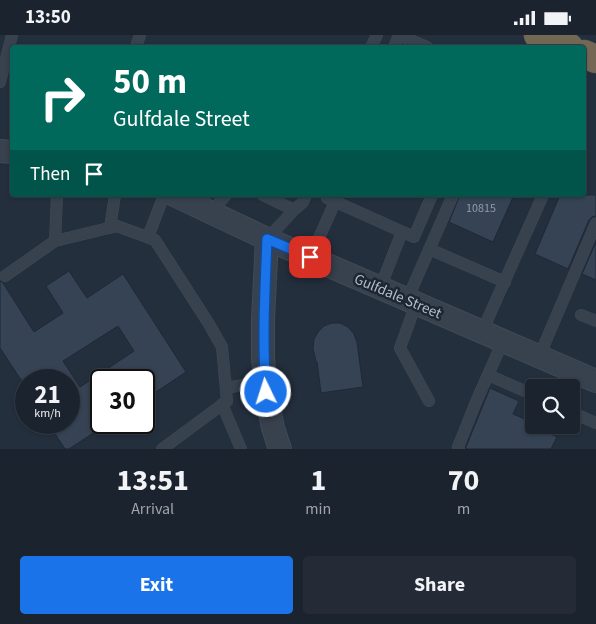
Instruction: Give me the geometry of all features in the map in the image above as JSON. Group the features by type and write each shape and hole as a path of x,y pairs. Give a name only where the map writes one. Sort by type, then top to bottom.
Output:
{"highway":[{"path":"538,35 564,45"}],"street":[{"name":"Gulfdale Street","path":"177,197 267,239 596,381"},
{"path":"267,239 263,358 266,392 273,428 280,449"}],"lane":[{"path":"0,82 12,35"},
{"path":"395,45 399,35 422,45"},
{"path":"55,241 57,197"},
{"path":"110,228 115,197"},
{"path":"148,237 174,197"},
{"path":"211,212 224,197"},
{"path":"267,197 294,210"},
{"path":"267,239 303,202 305,197"},
{"path":"310,257 332,198 414,237 431,197"},
{"path":"429,401 400,348 429,249 452,197"},
{"path":"482,332 543,197"},
{"path":"539,357 596,223"},
{"path":"5,276 55,241 117,226 155,240 209,323 222,347 227,401 162,449"},
{"path":"380,288 402,232"},
{"path":"429,249 505,282"},
{"path":"581,315 596,321"},
{"path":"459,449 458,447 503,341"},
{"path":"488,375 525,391"},
{"path":"226,388 265,381"},
{"path":"222,404 241,449"},
{"path":"580,416 596,423"}],"building":[{"path":"596,195 596,216 589,220 568,269 535,254 559,197"},
{"path":"459,197 513,197 493,242 449,222"},
{"path":"596,242 596,280 582,274"},
{"path":"69,271 87,298 123,274 186,372 155,393 155,369 107,369 134,351 118,326 63,361 68,369 15,369 15,371 0,348 0,281 34,332 63,313 46,286"},
{"path":"340,323 348,327 354,334 357,342 363,387 321,393 313,348 314,339 324,326"},
{"path":"90,380 90,434 92,434 69,449 65,449 55,434 80,434 80,387"},
{"path":"490,388 519,401 513,414 525,419 525,434 551,434 557,437 551,449 466,449"}],"route":[{"path":"266,392 263,338 267,239 310,257"}]}
